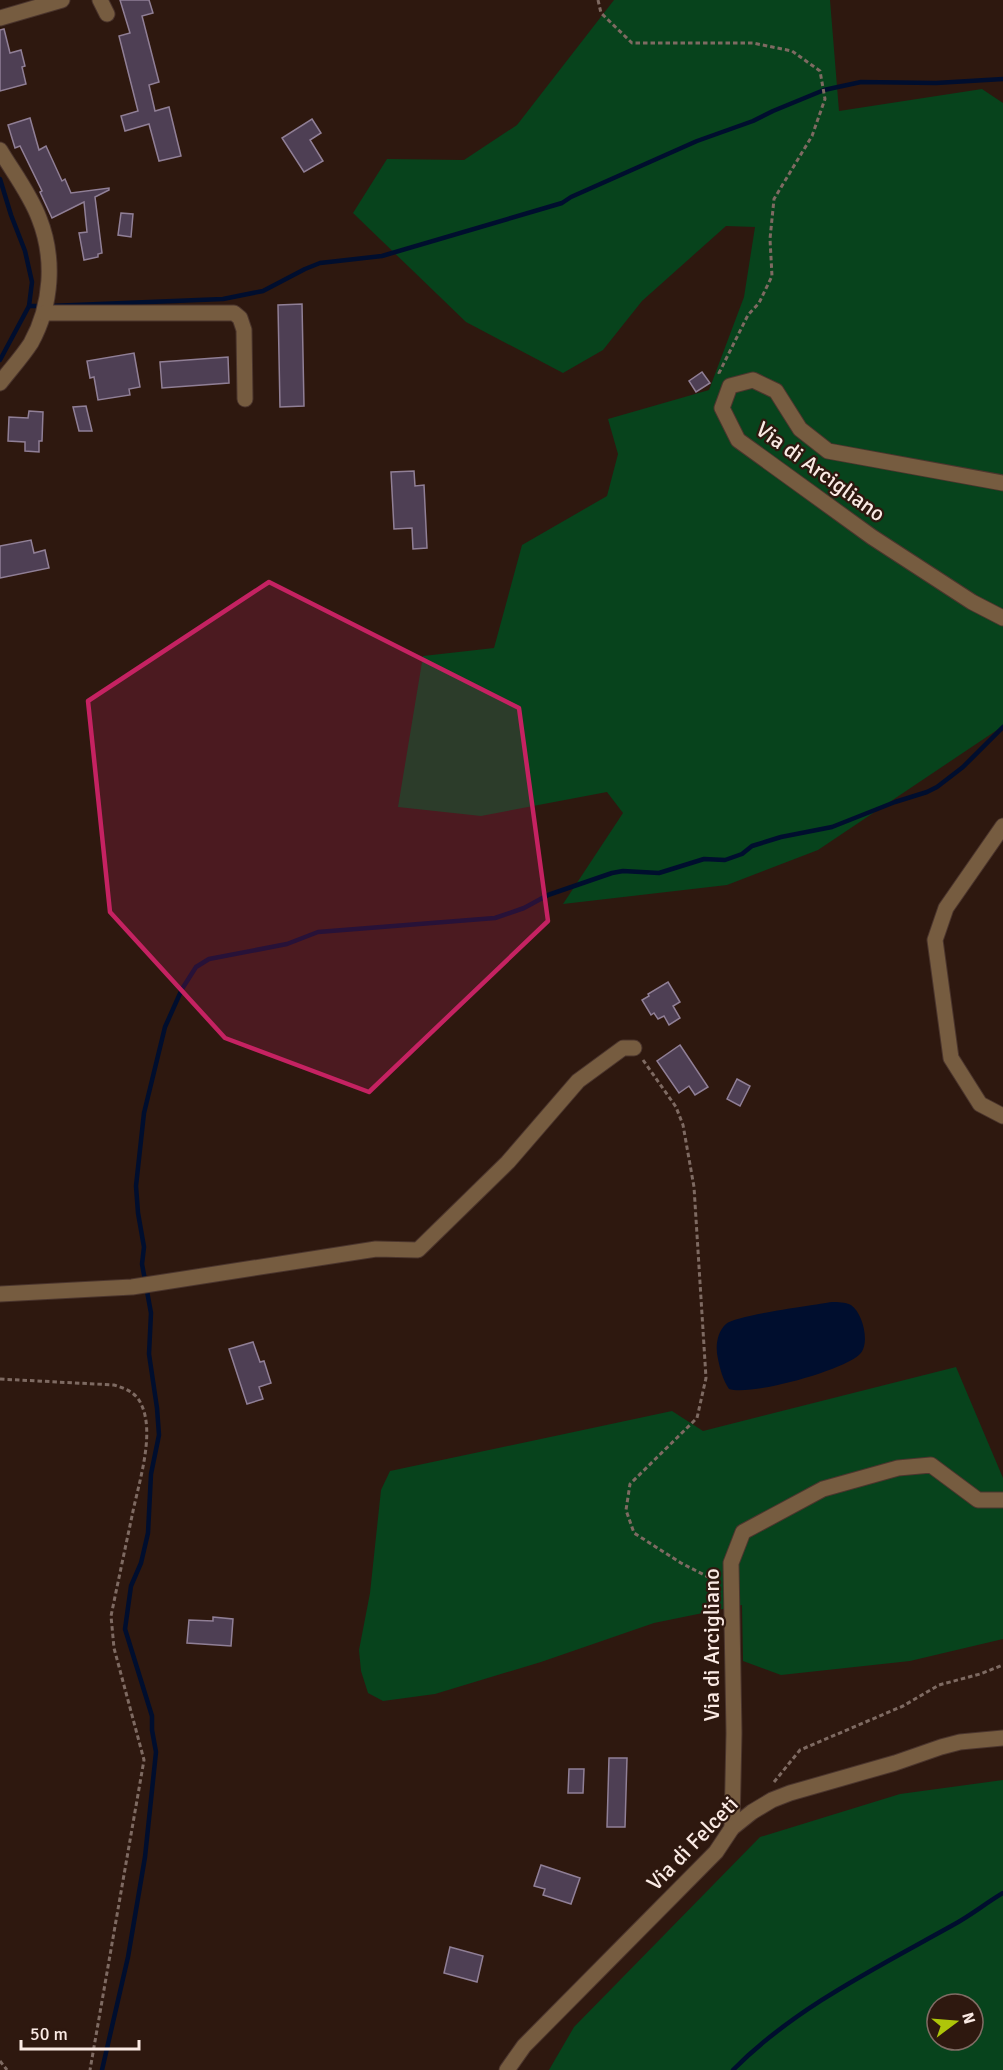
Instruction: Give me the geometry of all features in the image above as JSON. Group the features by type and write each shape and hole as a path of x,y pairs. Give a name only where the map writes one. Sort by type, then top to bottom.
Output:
{"street":[{"path":"0,18 62,0"},
{"path":"100,0 107,14"},
{"path":"0,150 35,209 45,235 49,255 44,313 30,344 0,383"},
{"path":"44,313 234,313 240,318 244,330 245,399"},
{"name":"Via di Arcigliano","path":"1003,483 828,451 800,429 776,391 753,381 730,386 722,408 738,440 872,537 972,602 1003,618"},
{"path":"1003,826 946,908 935,940 951,1058 980,1104 1003,1116"},
{"path":"0,1294 132,1287 376,1249 418,1250 508,1161 578,1081 623,1048 634,1048"},
{"name":"Via di Arcigliano","path":"732,1828 734,1733 731,1563 744,1532 824,1489 898,1468 931,1465 978,1500 1003,1500"},
{"name":"Via di Felceti","path":"507,2070 524,2046 716,1852 732,1828 762,1806 790,1793 895,1763 950,1744 1003,1738"}],"path":[{"path":"598,0 601,13 632,43 753,43 792,51 820,71 825,99 812,135 774,199 770,239 772,276 759,303 748,315 719,373 728,394"},
{"path":"634,1048 676,1107 683,1125 694,1187 706,1378 697,1418 630,1484 626,1510 634,1533 681,1563 731,1588"},
{"path":"0,1379 114,1385 130,1390 138,1398 143,1407 146,1422 145,1450 111,1616 114,1648 144,1760 90,2070"},
{"path":"770,1788 800,1750 903,1706 939,1685 1003,1665"},
{"path":"0,2061 7,2070"}],"highlighted area":[{"path":"269,582 519,708 548,921 369,1092 225,1038 110,912 88,701"}],"green space":[{"path":"614,0 830,0 839,111 982,89 1003,103 1003,726 818,850 727,885 563,904 623,813 607,792 481,816 398,807 423,656 494,648 522,545 607,496 618,454 608,419 709,390 744,297 755,227 726,226 642,301 603,350 563,373 466,322 353,213 387,159 464,160 517,125"},
{"path":"956,1367 1003,1478 1003,1639 910,1661 781,1675 743,1661 742,1605 654,1623 541,1662 435,1694 383,1701 368,1693 361,1671 359,1650 370,1593 381,1490 390,1471 672,1411 703,1431"},
{"path":"1003,1780 1003,2070 549,2070 574,2027 760,1837 900,1794"}],"water":[{"path":"832,1302 851,1305 859,1315 865,1337 863,1350 859,1355 834,1368 796,1381 756,1389 729,1389 721,1371 717,1350 719,1335 726,1324 744,1317"}],"building":[{"path":"120,0 149,0 153,13 142,16 159,82 149,85 155,111 169,107 181,156 159,161 149,124 125,131 121,116 138,111 119,36 130,33"},
{"path":"4,29 10,53 21,50 26,84 0,91 0,30"},
{"path":"30,118 39,150 46,146 62,181 65,179 71,193 109,188 95,197 102,253 98,254 98,257 84,260 79,233 87,232 84,202 52,218 40,192 42,191 20,146 15,148 8,125"},
{"path":"312,119 321,133 310,140 323,161 304,172 282,138"},
{"path":"121,213 133,214 131,237 118,235"},
{"path":"302,304 304,406 280,407 278,305"},
{"path":"134,353 140,387 129,389 130,395 98,400 94,377 90,378 87,361"},
{"path":"228,357 229,383 162,388 160,362"},
{"path":"702,372 710,383 696,392 689,381"},
{"path":"86,406 92,431 79,431 73,407"},
{"path":"29,411 43,412 42,441 39,441 39,452 25,451 25,442 8,441 9,417 28,418"},
{"path":"414,471 415,486 424,485 427,548 413,549 412,528 394,529 391,472"},
{"path":"31,540 34,553 45,550 49,568 0,578 0,546"},
{"path":"668,982 680,1002 673,1006 680,1018 669,1025 664,1016 658,1019 654,1013 651,1015 642,1000"},
{"path":"680,1045 708,1087 695,1095 689,1086 679,1093 657,1061"},
{"path":"737,1079 750,1086 740,1106 727,1099"},
{"path":"253,1342 260,1362 264,1361 271,1383 259,1387 263,1399 247,1404 229,1349"},
{"path":"213,1617 233,1619 231,1646 187,1643 189,1620 213,1621"},
{"path":"609,1758 627,1758 625,1827 607,1827"},
{"path":"569,1769 584,1769 583,1793 568,1793"},
{"path":"541,1865 580,1878 571,1904 543,1895 545,1889 534,1886"},
{"path":"450,1947 483,1956 477,1982 444,1973"}],"waterway":[{"path":"50,306 223,299 263,291 320,263 382,256 562,203 697,141 753,121 824,90 861,82 936,83 1003,79"},
{"path":"0,179 25,251 32,282 29,306 0,360"},
{"path":"29,306 42,306"},
{"path":"102,2070 128,1957 145,1857 156,1752 152,1716 125,1629 131,1586 141,1563 148,1533 151,1474 159,1435 149,1354 151,1313 142,1264 144,1247 136,1186 144,1113 165,1027 182,989 196,967 209,959 287,944 318,932 495,918 524,908 548,895 612,873 623,871 659,873 704,859 725,860 742,854 752,846 781,837 832,827 927,792 963,767 1003,727"},
{"path":"733,2070 783,2027 810,2008 1003,1893"}]}
